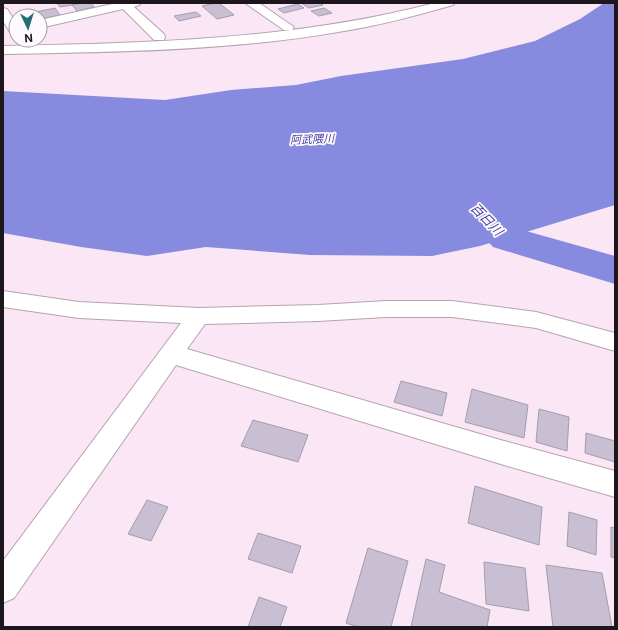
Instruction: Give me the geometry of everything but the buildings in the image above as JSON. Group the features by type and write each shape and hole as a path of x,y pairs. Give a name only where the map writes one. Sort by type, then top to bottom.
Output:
{"street":[{"path":"251,3 288,28"},
{"path":"48,37 159,37 222,34 288,28 373,13 403,3"},
{"path":"391,17 392,15 429,3"},
{"path":"3,50 163,46 232,41 324,31 449,3"},
{"path":"48,22 128,4 159,37"},
{"path":"3,12 8,23"},
{"path":"3,299 79,310 199,316 318,313 386,309 452,309 536,320 615,342"},
{"path":"3,587 199,316"},
{"path":"171,354 276,383 409,424 615,484"}],"water":[{"name":"阿武隈川","path":"604,3 615,3 615,205 480,246 432,256 310,255 206,247 147,256 81,247 3,233 3,91 165,100 231,90 296,85 341,76 463,59 535,41 580,19"}],"waterway":[{"name":"百日川","path":"465,196 506,238 615,270"}]}
